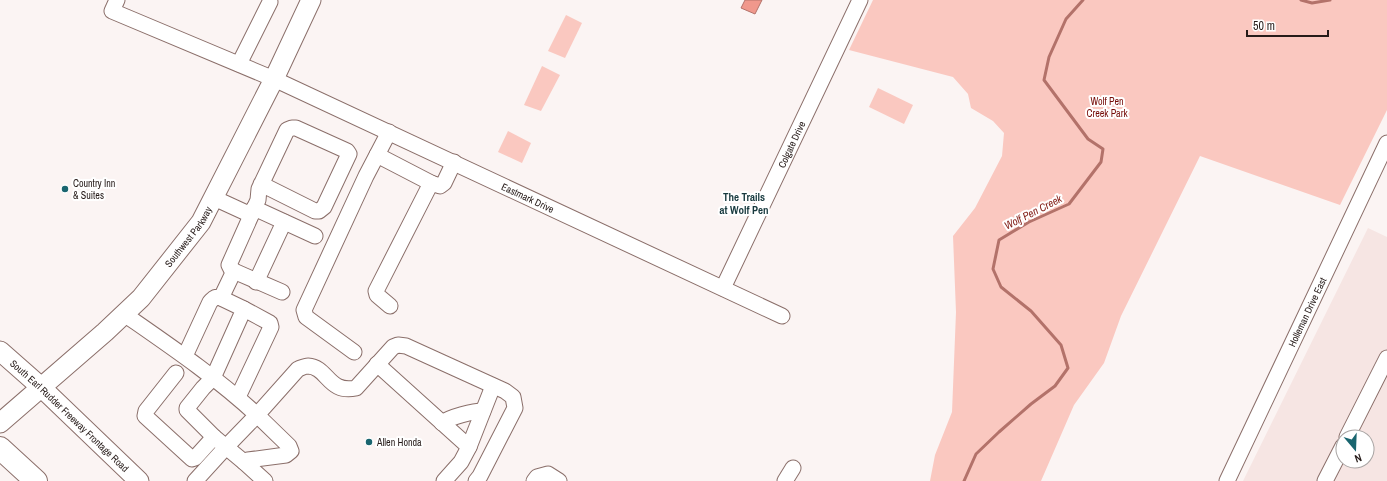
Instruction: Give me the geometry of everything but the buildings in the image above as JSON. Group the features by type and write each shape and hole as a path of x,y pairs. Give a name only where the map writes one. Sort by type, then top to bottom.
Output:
{"highway":[{"path":"0,448 36,481"}],"main road":[{"name":"Southwest Parkway","path":"0,423 42,388 141,298 201,222 274,79 311,0"},
{"name":"South Earl Rudder Freeway Frontage Road","path":"0,351 42,388 139,481"}],"street":[{"name":"Eastmark Drive","path":"117,0 112,11 274,79 782,316"},
{"name":"Colgate Drive","path":"723,288 860,0"},
{"path":"239,64 270,2"},
{"path":"261,184 315,211 319,211 324,207 349,154 347,151 296,128 287,130 261,184 258,200 229,265 234,271 256,282 282,292"},
{"path":"354,352 306,317 304,310 389,132"},
{"name":"Holleman Drive East","path":"1227,481 1387,143"},
{"path":"377,155 431,183 440,186 444,183 454,162"},
{"path":"390,306 377,295 376,291 431,183"},
{"path":"214,198 284,222 315,236"},
{"path":"256,282 284,222"},
{"path":"221,298 234,271"},
{"path":"185,356 210,302 214,298 221,298 270,323 271,327 238,397"},
{"path":"244,310 213,378 186,410 214,437 265,481"},
{"path":"124,314 185,356 238,397 289,446 290,451 286,455 248,460 244,462"},
{"path":"195,481 298,369 307,366 316,369 338,388 347,390 356,388 393,347 398,345 406,346 505,391 513,397 515,408 476,481"},
{"path":"1351,429 1387,358"},
{"path":"377,364 469,448"},
{"path":"176,373 146,411 145,416 192,459 195,458 214,437"},
{"path":"444,481 461,462 469,448 492,386"},
{"path":"442,424 445,421 461,416 483,412"},
{"path":"1325,481 1335,462"},
{"path":"785,481 793,468"},
{"path":"534,481 537,477 548,474 559,481"}],"shaded area":[{"path":"745,0 762,0 755,14 741,8"},
{"path":"1368,228 1387,237 1387,481 1243,481"}],"green space":[{"name":"Wolf Pen Creek Park","path":"873,0 1387,0 1387,110 1340,205 1200,156 1121,316 1104,363 1074,405 1041,481 930,481 935,455 952,412 956,312 953,236 975,208 1002,156 1004,133 993,121 971,108 968,94 953,77 849,50"},
{"path":"566,15 582,23 565,58 548,51"},
{"path":"542,66 560,75 541,111 524,105"},
{"path":"878,88 913,105 904,124 869,107"},
{"path":"508,131 531,143 522,163 498,152"}],"waterway":[{"name":"Wolf Pen Creek","path":"964,481 976,454 1031,404 1055,386 1068,368 1061,345 1031,311 1001,287 993,269 999,240 1029,222 1069,204 1101,162 1103,149 1088,139 1044,80 1049,57 1066,19 1083,0"},
{"name":"Wolf Pen Creek","path":"1301,0 1312,3 1330,0"}],"place":[{"name":"Country Inn & Suites","path":"65,189"},
{"name":"Allen Honda","path":"369,442"}],"district":[{"name":"The Trails at Wolf Pen","path":"744,203"}]}
